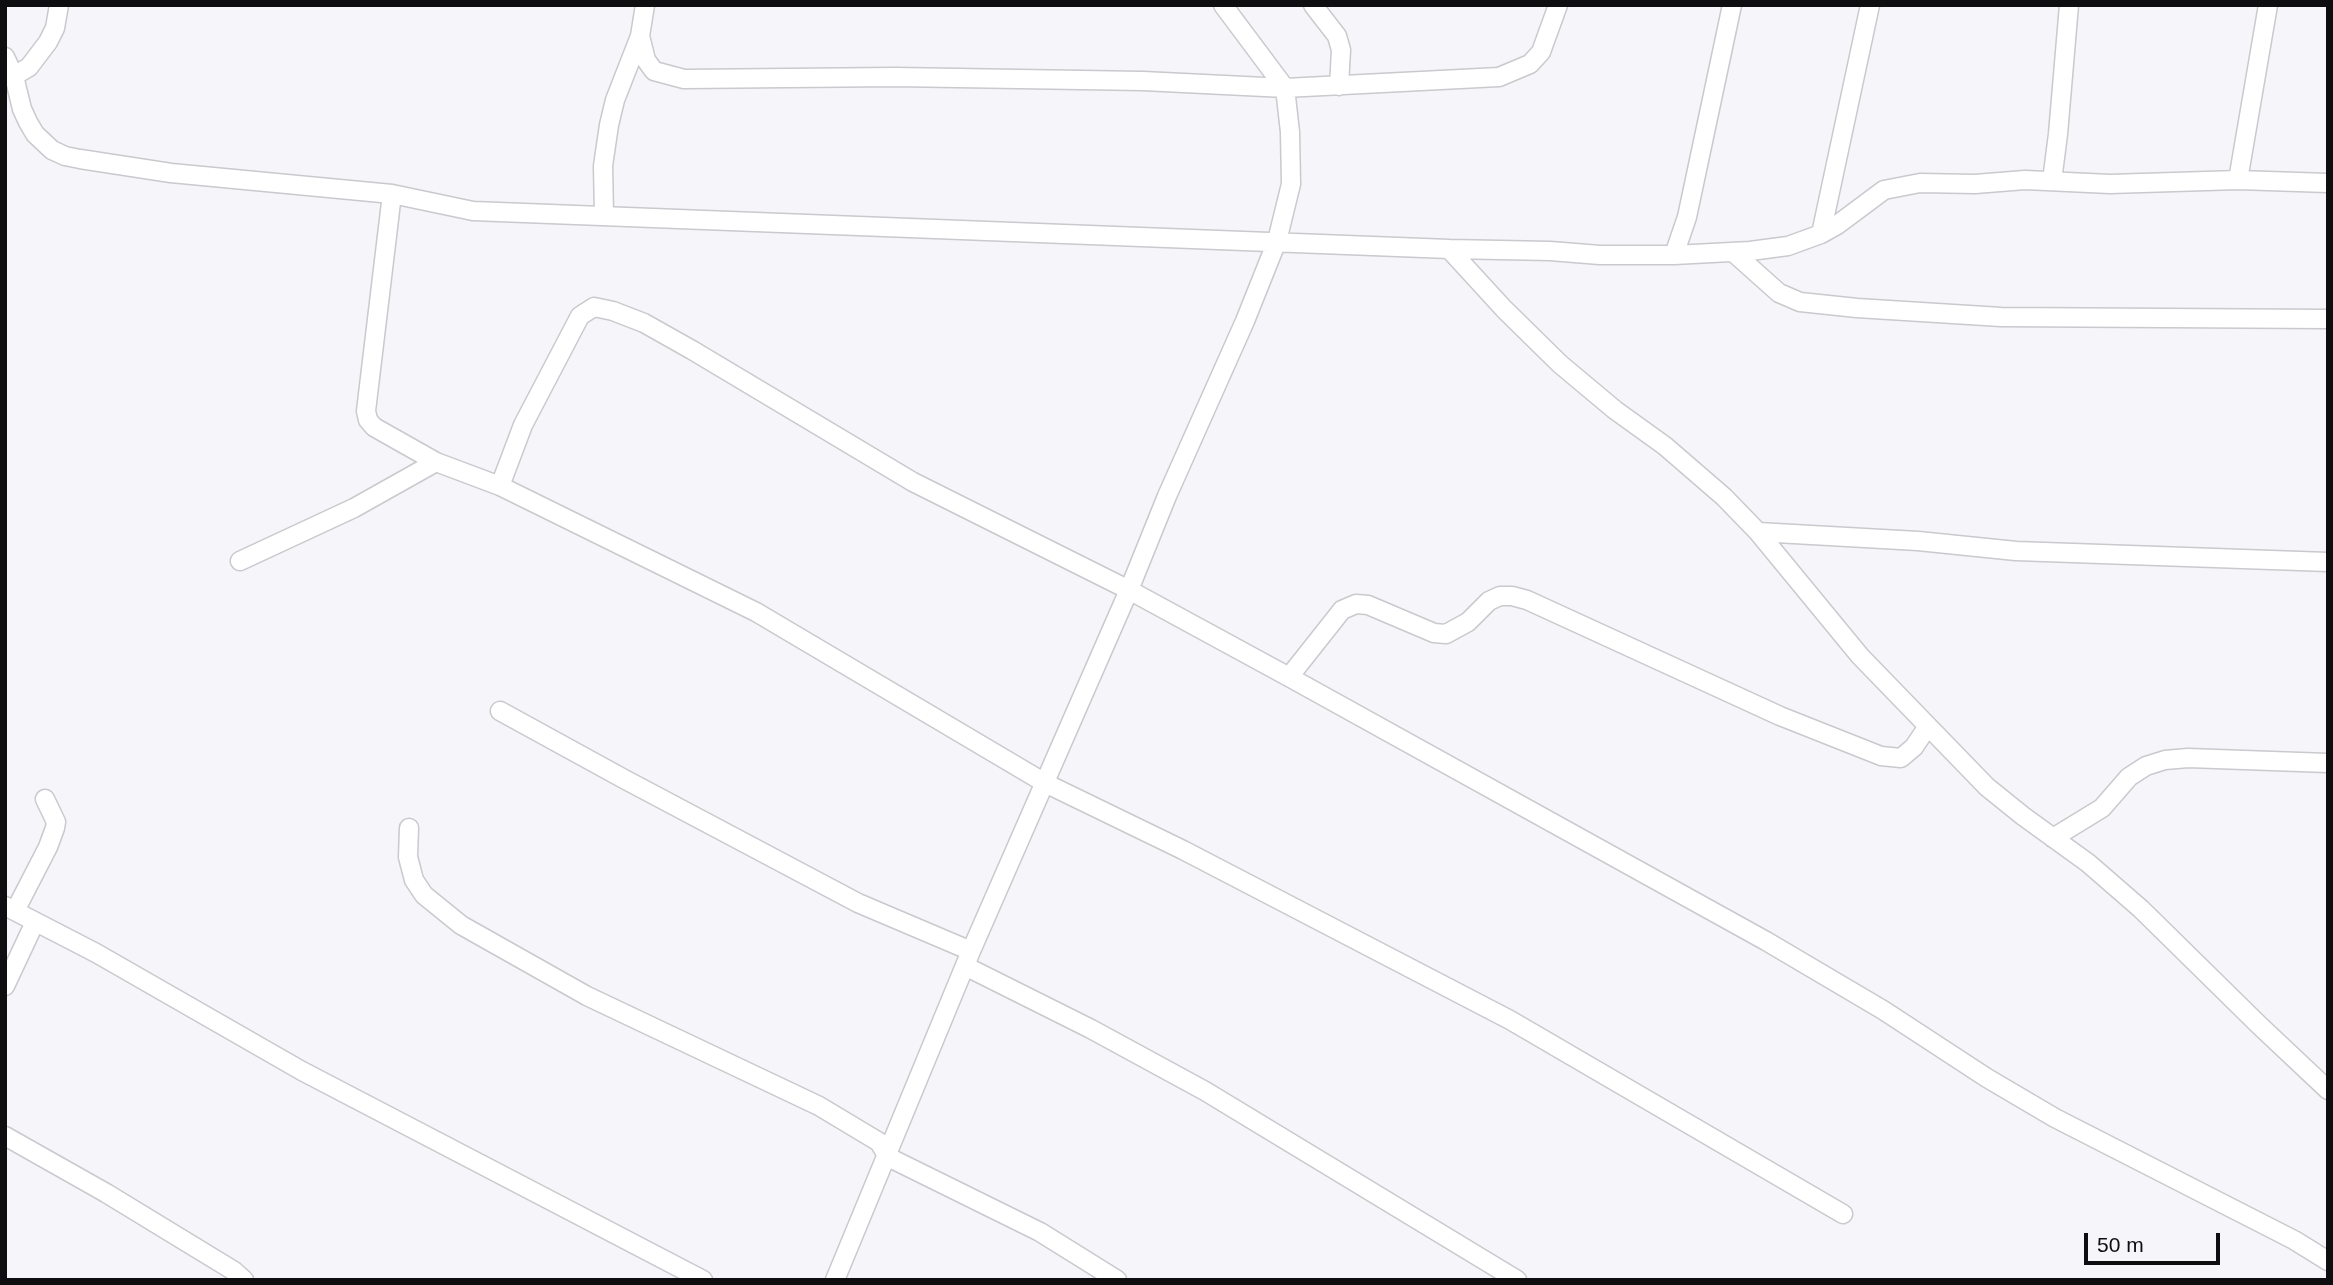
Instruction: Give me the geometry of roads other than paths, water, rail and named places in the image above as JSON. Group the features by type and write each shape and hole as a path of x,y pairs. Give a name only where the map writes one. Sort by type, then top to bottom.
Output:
{"street":[{"path":"14,76 29,67 48,42 55,28 60,5"},
{"path":"604,215 603,166 609,125 640,36 645,5"},
{"path":"835,1280 968,959 1245,321 1277,241 1290,184 1290,132 1285,88 1223,5"},
{"path":"1313,5 1337,36 1342,62 1339,86"},
{"path":"640,36 646,60 654,71 668,77 1143,81 1285,88 1499,77 1530,64 1541,52 1558,5"},
{"path":"1674,255 1688,218 1732,5"},
{"path":"1821,234 1870,5"},
{"path":"2052,181 2059,134 2069,5"},
{"path":"2238,180 2268,5"},
{"path":"5,57 14,76 22,108 35,134 52,150 65,156 171,173 392,194 473,211 1600,255 1674,255 1778,248 1821,234 1884,190 1920,183 2052,181 2110,184 2238,180 2328,183"},
{"path":"621,86 631,78 654,71"},
{"path":"392,194 366,411 368,420 374,427 436,462 500,486 756,612 1045,783 1195,856 1510,1020 1843,1214"},
{"path":"1449,249 1560,364 1615,410 1665,446 1724,497 1758,532 1860,656 1987,786 2088,863 2141,909 2328,1090"},
{"path":"1733,252 1779,293 1800,302 1857,309 2001,317 2328,319"},
{"path":"500,486 523,425 580,316 587,309 598,306 643,323 692,349 913,482 1129,590 1766,942 1883,1010 1987,1078 2055,1118 2294,1240 2328,1261"},
{"path":"240,561 354,508 436,462"},
{"path":"1758,532 1919,541 2016,551 2328,562"},
{"path":"1289,677 1342,610 1356,604 1368,605 1434,633 1446,634 1468,622 1489,601 1500,596 1512,596 1552,611 1780,716 1881,756 1902,758 1914,747 1928,726"},
{"path":"500,710 624,779 968,959 1205,1091 1517,1280"},
{"path":"2053,838 2102,808 2129,777 2146,766 2165,760 2188,758 2328,764"},
{"path":"46,799 56,822 53,835 10,909 109,960 302,1071 703,1280"},
{"path":"409,828 408,857 414,880 424,895 461,925 587,996 818,1106 879,1142 888,1157 1040,1232 1116,1280"},
{"path":"5,986 36,922"},
{"path":"5,1136 211,1257 243,1280"}]}
